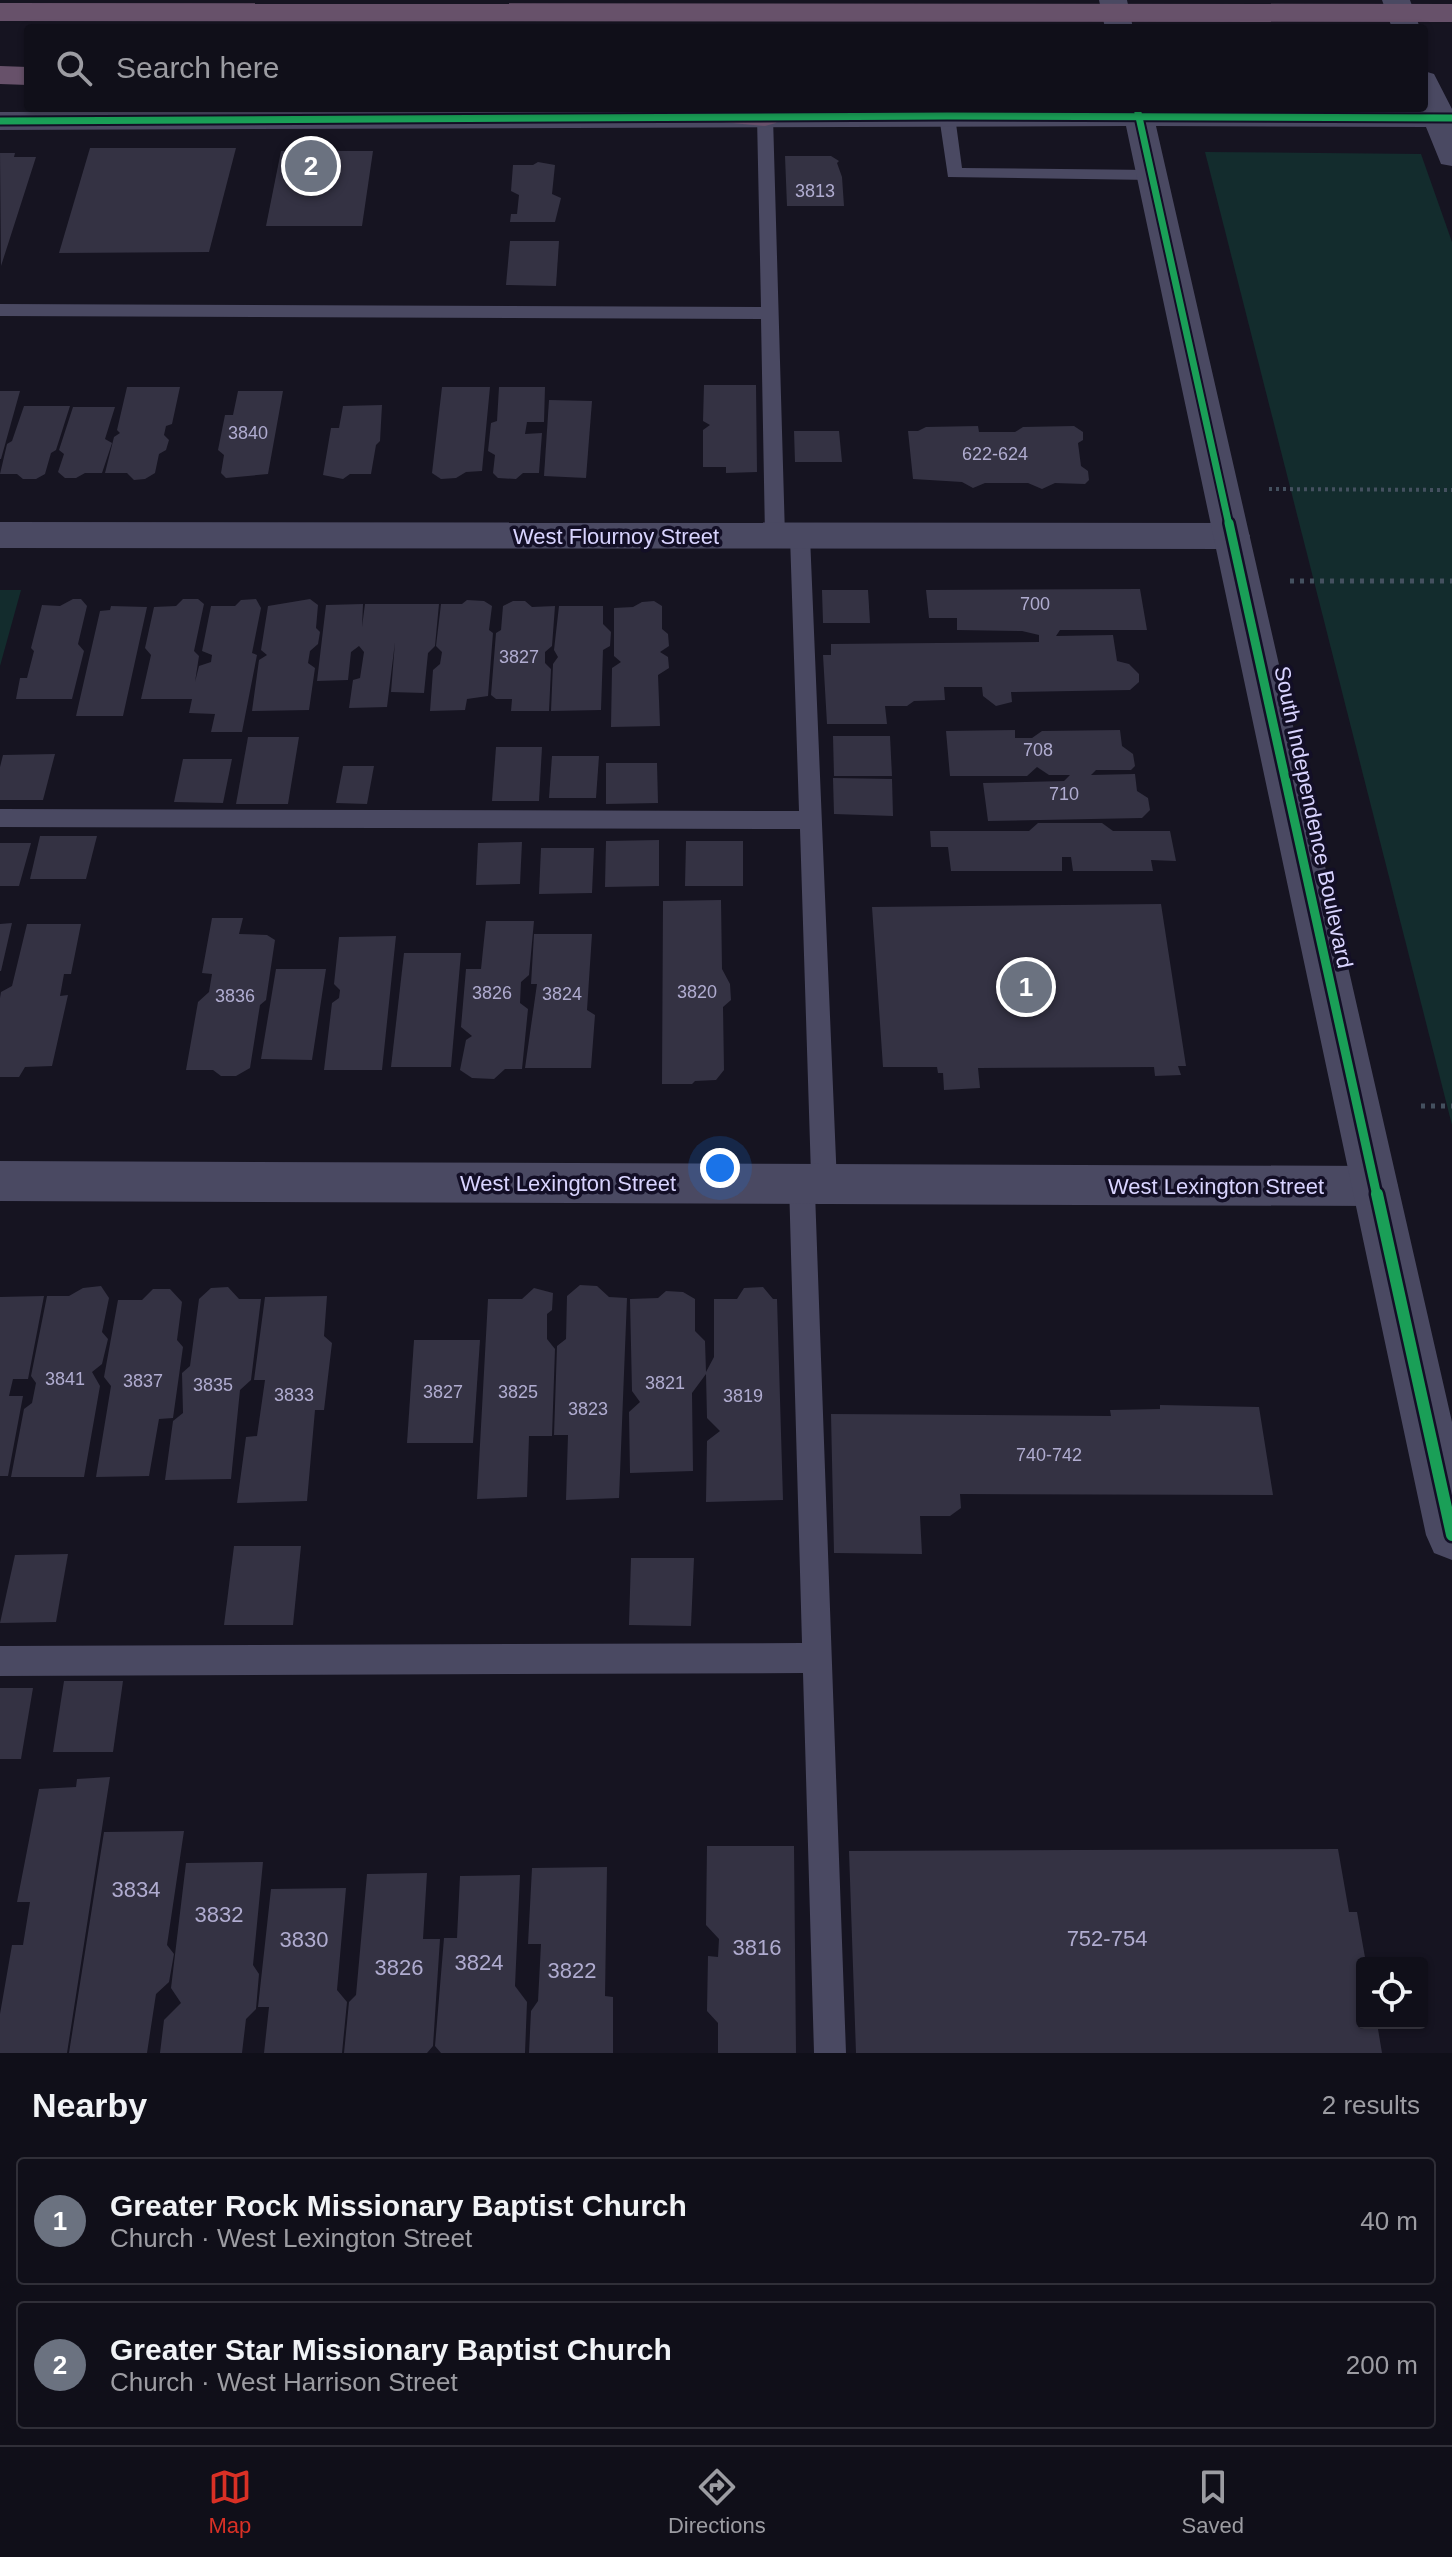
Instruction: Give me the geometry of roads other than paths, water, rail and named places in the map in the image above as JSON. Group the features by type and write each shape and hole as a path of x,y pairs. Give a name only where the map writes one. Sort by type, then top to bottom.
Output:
{"highway":[{"path":"0,12 1452,13"},
{"path":"0,75 24,76"},
{"path":"711,112 765,117"}],"street":[{"path":"1113,0 1118,24"},
{"path":"1396,0 1405,24"},
{"path":"1428,88 1444,118 1452,157"},
{"path":"0,121 947,116 1138,112 1444,118"},
{"name":"South Independence Boulevard","path":"1138,112 1452,1535"},
{"name":"West Flournoy Street","path":"0,535 1232,536"},
{"name":"West Lexington Street","path":"0,1181 1375,1186"}],"lane":[{"path":"947,116 954,173 1152,175"},
{"path":"765,117 770,313 811,820 817,1658 830,2053"},
{"path":"0,310 770,313"},
{"path":"0,818 811,820"},
{"path":"0,1661 817,1658"}],"place":[{"name":"Greater Star Missionary Baptist Church","path":"311,166"},
{"name":"Greater Rock Missionary Baptist Church","path":"1026,987"}]}
